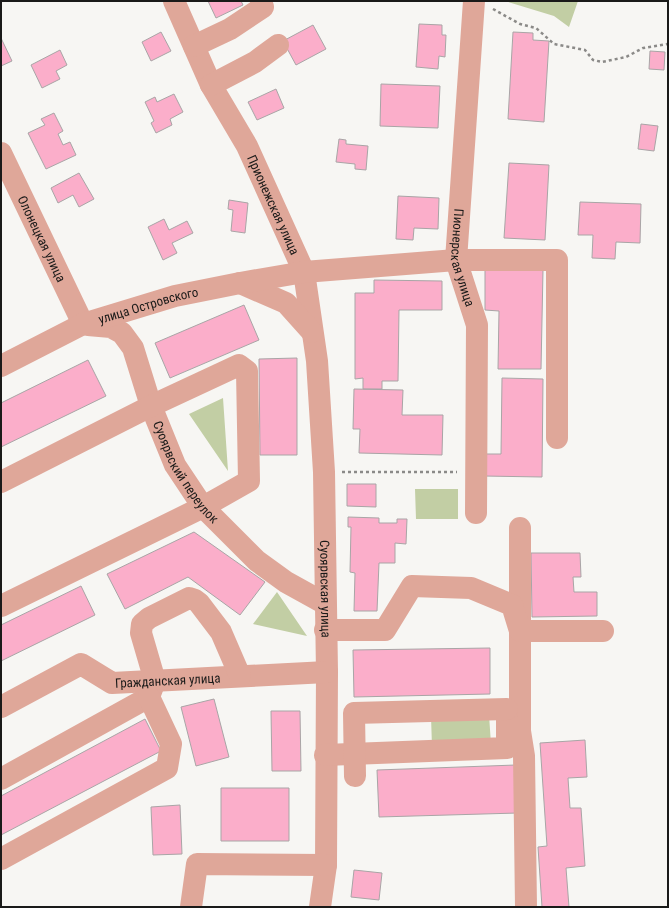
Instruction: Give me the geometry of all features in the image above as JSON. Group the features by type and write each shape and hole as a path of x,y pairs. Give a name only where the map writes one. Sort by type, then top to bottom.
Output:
{"street":[{"name":"Прионежская улица","path":"174,1 211,84 246,146 304,272"},
{"path":"194,46 230,29 263,7 261,1"},
{"name":"Пионерская улица","path":"476,513 477,325 456,260 482,4"},
{"path":"211,84 255,62 278,45"},
{"name":"Олонецкая улица","path":"1,153 83,324"},
{"path":"304,272 456,260 557,260 556,438"},
{"name":"улица Островского","path":"1,366 83,324 175,296 304,272"},
{"name":"Суоярвская улица","path":"304,272 317,361 324,472 324,603 327,672 325,755 326,865 320,907"},
{"path":"240,283 286,304 312,332"},
{"name":"Суоярвский переулок","path":"83,324 111,327 122,334 133,348 151,406 175,465 203,507 257,561 286,582 324,603"},
{"path":"1,482 151,406 239,365 247,371 249,481 203,507 1,606"},
{"path":"325,755 507,748 518,731 520,528"},
{"path":"325,630 385,630 412,586 471,588 512,605 520,631"},
{"path":"1,859 167,768 171,744 152,689 141,633 142,624 149,618 189,598 199,603 221,632 240,676"},
{"path":"520,631 603,630"},
{"name":"Гражданская улица","path":"1,707 81,664 112,683 152,689 240,676 327,672"},
{"path":"1,779 152,689"},
{"path":"355,776 354,713 506,701 518,731 524,756 526,907"},
{"path":"191,907 197,864 326,865"}],"path":[{"path":"482,4 520,24 536,28 554,44 586,50 593,60 602,62 626,57 643,48 668,44"},
{"path":"338,472 476,472"}],"green space":[{"path":"505,1 578,1 569,27 554,16"},
{"path":"223,398 228,471 189,414"},
{"path":"415,489 458,489 458,519 416,519"},
{"path":"277,592 307,636 253,624"},
{"path":"489,715 491,744 432,747 431,716"}],"building":[{"path":"208,1 241,1 243,5 216,18"},
{"path":"419,24 442,25 442,35 446,35 445,57 439,56 438,69 416,67"},
{"path":"313,25 326,49 296,65 283,41"},
{"path":"161,32 171,51 151,61 142,42"},
{"path":"513,32 533,33 533,40 549,41 544,122 508,119"},
{"path":"1,38 12,61 1,66"},
{"path":"60,50 67,65 56,71 60,79 42,88 31,65"},
{"path":"650,51 665,52 664,70 649,69"},
{"path":"381,84 440,86 438,128 380,126"},
{"path":"276,89 284,108 257,120 248,102"},
{"path":"174,94 183,112 170,119 172,125 156,133 151,123 154,121 145,102 155,97 157,102"},
{"path":"54,113 63,131 58,134 63,145 70,142 76,155 46,169 28,133 45,125 41,119"},
{"path":"641,124 658,126 654,151 638,149"},
{"path":"339,139 346,140 346,144 368,146 366,170 355,169 355,164 336,162"},
{"path":"509,163 549,165 545,240 504,238"},
{"path":"79,173 94,199 79,207 73,195 58,203 51,188"},
{"path":"398,196 439,198 438,229 414,228 413,240 396,239"},
{"path":"229,200 248,203 245,233 231,231 233,210 228,209"},
{"path":"580,202 641,204 640,243 616,242 615,259 592,258 593,235 578,235"},
{"path":"164,219 169,230 187,221 193,233 172,243 177,253 163,260 148,227"},
{"path":"485,269 543,270 541,369 498,369 499,311 485,310"},
{"path":"374,280 442,281 442,310 399,310 398,381 382,381 382,389 363,389 363,378 355,379 355,293 374,293"},
{"path":"244,305 259,340 170,378 155,343"},
{"path":"297,358 297,455 260,455 259,359"},
{"path":"88,360 106,396 1,447 1,403"},
{"path":"502,378 543,379 542,477 483,476 483,454 501,454"},
{"path":"354,389 403,390 402,415 443,415 442,455 359,453 360,429 353,429"},
{"path":"347,484 376,484 376,507 347,506"},
{"path":"348,517 379,518 379,523 397,523 397,519 407,519 406,544 395,543 395,563 379,563 377,611 354,611 355,573 350,572 351,527 348,527"},
{"path":"194,532 265,582 240,615 188,577 125,609 107,574"},
{"path":"531,553 580,553 581,577 573,577 574,592 597,592 597,616 532,617"},
{"path":"81,586 95,615 1,661 1,625"},
{"path":"490,648 490,694 354,697 353,650"},
{"path":"214,699 229,757 196,766 181,707"},
{"path":"271,711 300,711 301,771 272,771"},
{"path":"145,719 161,751 1,835 1,796"},
{"path":"585,740 587,777 568,778 570,808 581,808 585,866 566,868 569,907 542,907 538,847 547,846 540,743"},
{"path":"516,765 518,813 379,817 377,770"},
{"path":"221,788 289,788 289,841 221,841"},
{"path":"180,805 182,854 153,855 151,807"},
{"path":"354,870 382,873 379,900 351,897"}]}
